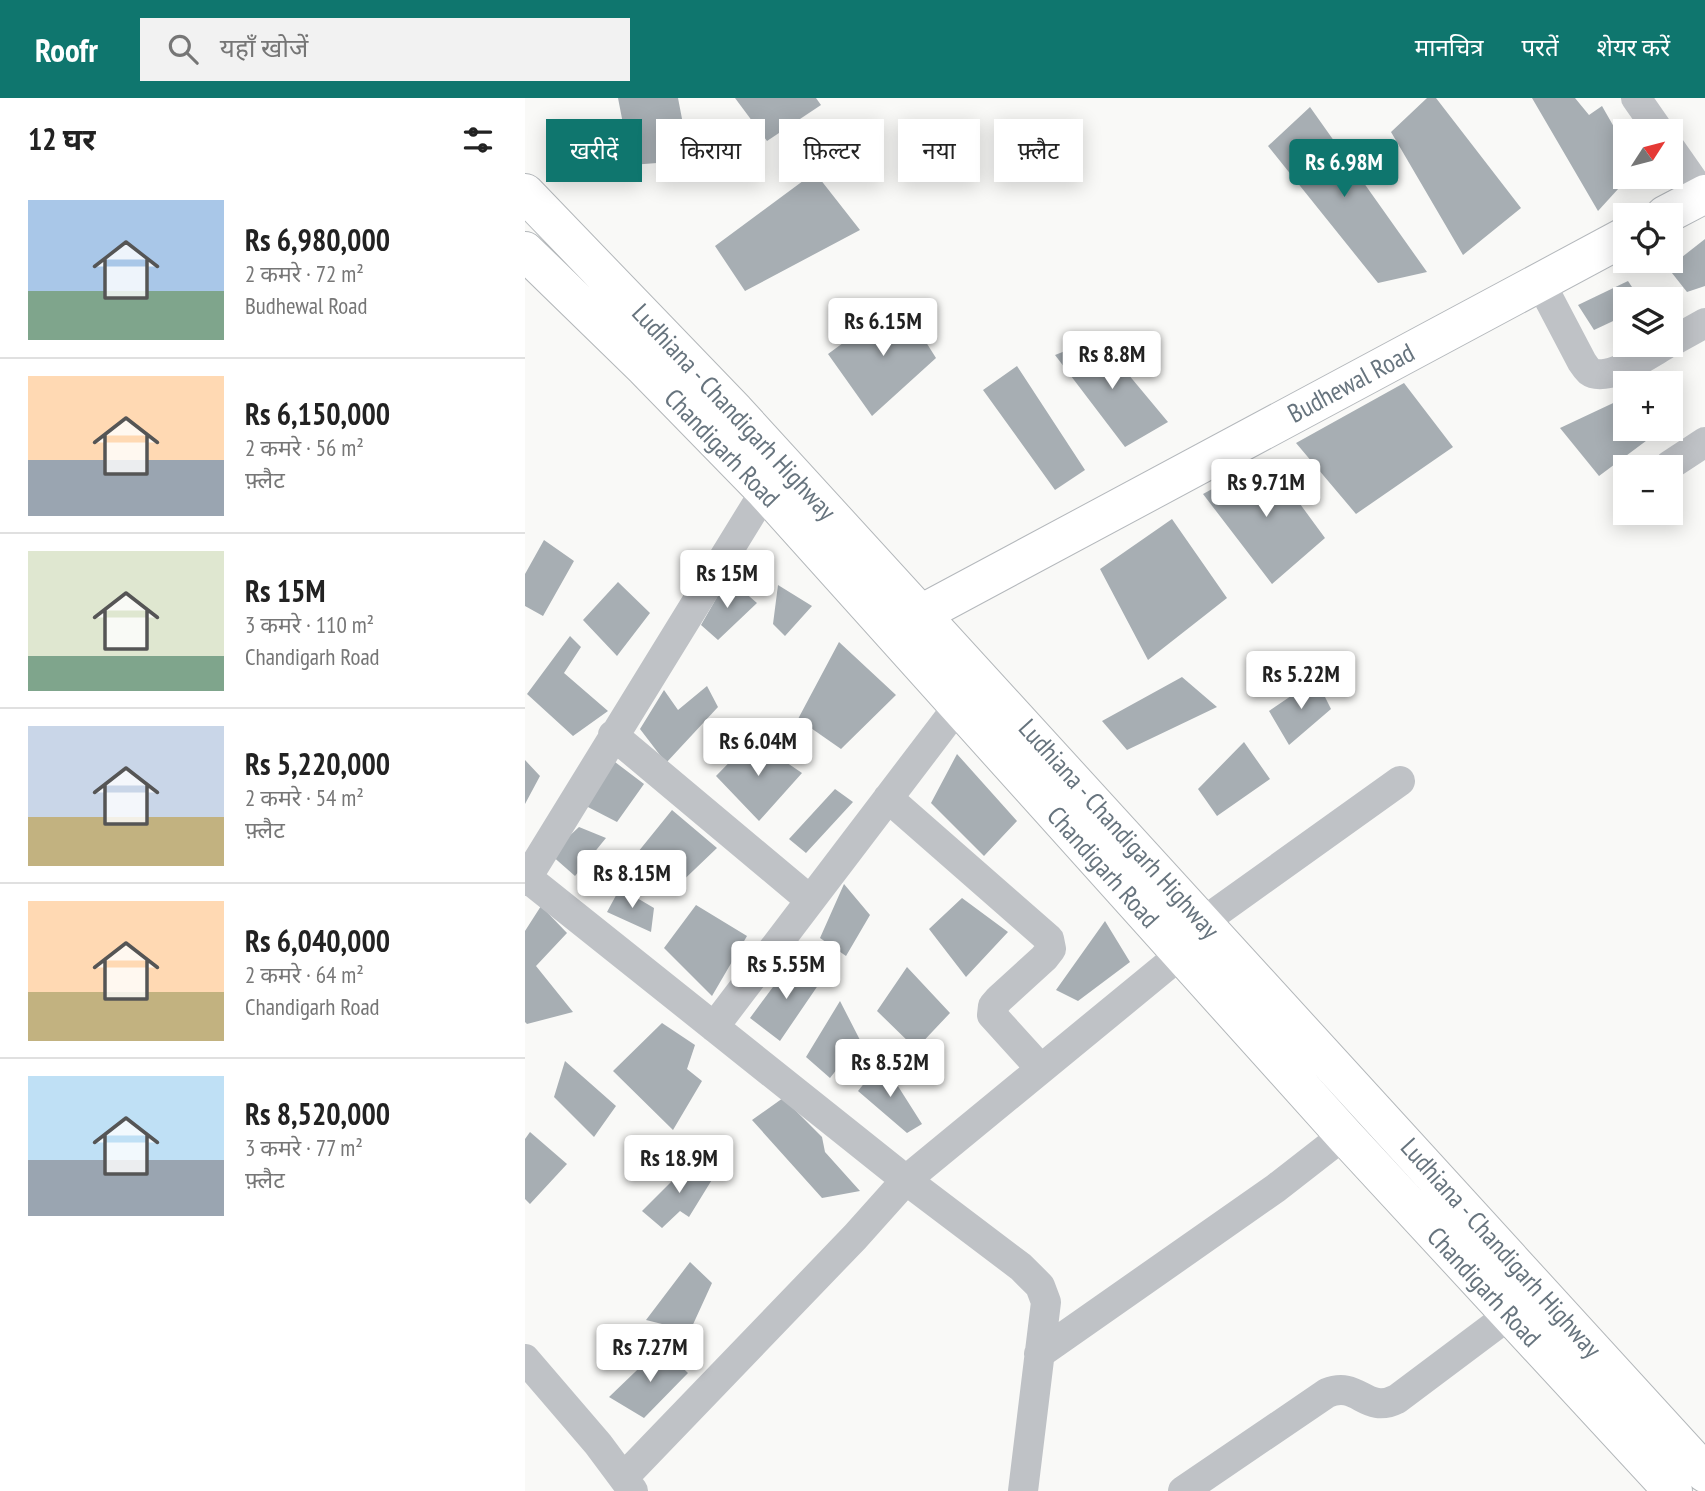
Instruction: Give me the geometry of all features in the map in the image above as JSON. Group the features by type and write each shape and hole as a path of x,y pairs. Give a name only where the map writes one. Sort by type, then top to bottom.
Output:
{"main road":[{"name":"Ludhiana - Chandigarh Highway","path":"525,193 735,411 907,621 1203,922 1705,1472"},
{"path":"1683,205 1704,194"},
{"name":"Budhewal Road","path":"907,621 1613,243"},
{"name":"Chandigarh Road","path":"525,251 645,368 765,491 907,621 959,705 1344,1135 1673,1491"}],"street":[{"path":"1636,98 1651,119"},
{"path":"1683,165 1704,194"},
{"path":"1540,282 1582,362 1590,372 1602,375 1642,357"},
{"path":"1683,335 1705,323"},
{"path":"1683,456 1705,442"},
{"path":"765,491 526,879 906,1180 1021,1266 1040,1286 1045,1302 1023,1491"},
{"path":"714,1027 959,705"},
{"path":"613,735 810,900"},
{"path":"1203,922 1400,782"},
{"path":"888,798 1049,939 1051,949 993,1006 992,1015 1041,1069"},
{"path":"525,1360 598,1444 628,1484 906,1180 1181,954"},
{"path":"1039,1354 1276,1188 1344,1135"},
{"path":"1183,1491 1327,1393 1338,1389 1349,1391 1375,1404 1386,1405 1509,1315"}],"building":[{"path":"618,98 678,98 682,119 656,119 656,163 642,164 642,119 622,119"},
{"path":"735,98 816,98 821,105 800,119 779,119 779,133 767,141 765,119 751,119"},
{"path":"1427,98 1436,98 1521,208 1463,255 1391,132"},
{"path":"1532,98 1575,98 1589,115 1602,106 1613,125 1613,189 1618,189 1598,211"},
{"path":"1310,107 1427,272 1378,283 1268,146"},
{"path":"802,182 822,182 860,230 745,291 715,246"},
{"path":"1705,239 1705,286 1687,292 1672,273 1683,273 1683,256"},
{"path":"1628,281 1632,287 1616,287"},
{"path":"1613,288 1613,321 1594,330 1578,305"},
{"path":"900,301 936,358 872,416 828,354"},
{"path":"1098,338 1168,422 1125,447 1055,355"},
{"path":"1017,366 1085,470 1055,490 983,390"},
{"path":"1404,383 1453,447 1356,514 1296,443"},
{"path":"1613,403 1613,441 1646,441 1627,455 1613,455 1613,466 1599,476 1560,428"},
{"path":"1267,459 1325,538 1272,584 1203,494"},
{"path":"1172,519 1227,598 1148,660 1100,569"},
{"path":"544,540 574,561 543,616 525,606 525,574"},
{"path":"728,578 757,603 718,640 701,625"},
{"path":"618,582 650,613 617,656 583,620"},
{"path":"778,585 812,606 785,636 773,624"},
{"path":"570,636 581,647 564,673 608,711 573,736 527,694"},
{"path":"839,642 896,695 841,749 798,719"},
{"path":"1182,677 1217,707 1127,750 1102,721"},
{"path":"1316,679 1331,709 1289,745 1269,711"},
{"path":"707,686 718,707 666,763 640,729 664,690 678,710"},
{"path":"752,739 802,773 759,821 716,776"},
{"path":"1244,742 1270,779 1217,816 1198,789"},
{"path":"957,754 1017,821 984,856 931,803"},
{"path":"525,760 540,776 525,804"},
{"path":"615,762 644,784 617,822 586,806"},
{"path":"835,789 853,802 806,853 789,839"},
{"path":"672,810 717,848 672,891 634,857"},
{"path":"579,827 606,838 575,876 550,854"},
{"path":"844,884 870,915 846,956 820,938"},
{"path":"620,888 654,908 651,932 607,912"},
{"path":"962,898 1008,932 966,977 929,929"},
{"path":"696,905 747,936 712,996 664,948"},
{"path":"541,906 567,933 536,966 573,1012 527,1024 525,931"},
{"path":"1105,921 1130,962 1078,1001 1056,990"},
{"path":"790,964 823,978 780,1041 750,1018"},
{"path":"907,967 950,1013 916,1049 877,1011"},
{"path":"840,1001 860,1040 830,1078 806,1057"},
{"path":"662,1023 695,1045 687,1069 702,1081 673,1130 613,1071"},
{"path":"565,1061 616,1106 594,1137 554,1097"},
{"path":"882,1061 922,1124 907,1133 858,1091"},
{"path":"783,1098 822,1137 825,1152 860,1191 822,1198 752,1120"},
{"path":"530,1132 567,1164 530,1204 525,1199 525,1139"},
{"path":"692,1161 713,1178 689,1217 680,1211 662,1228 642,1211"},
{"path":"690,1262 712,1283 690,1331 646,1320"},
{"path":"661,1347 688,1373 644,1418 609,1397"}]}
